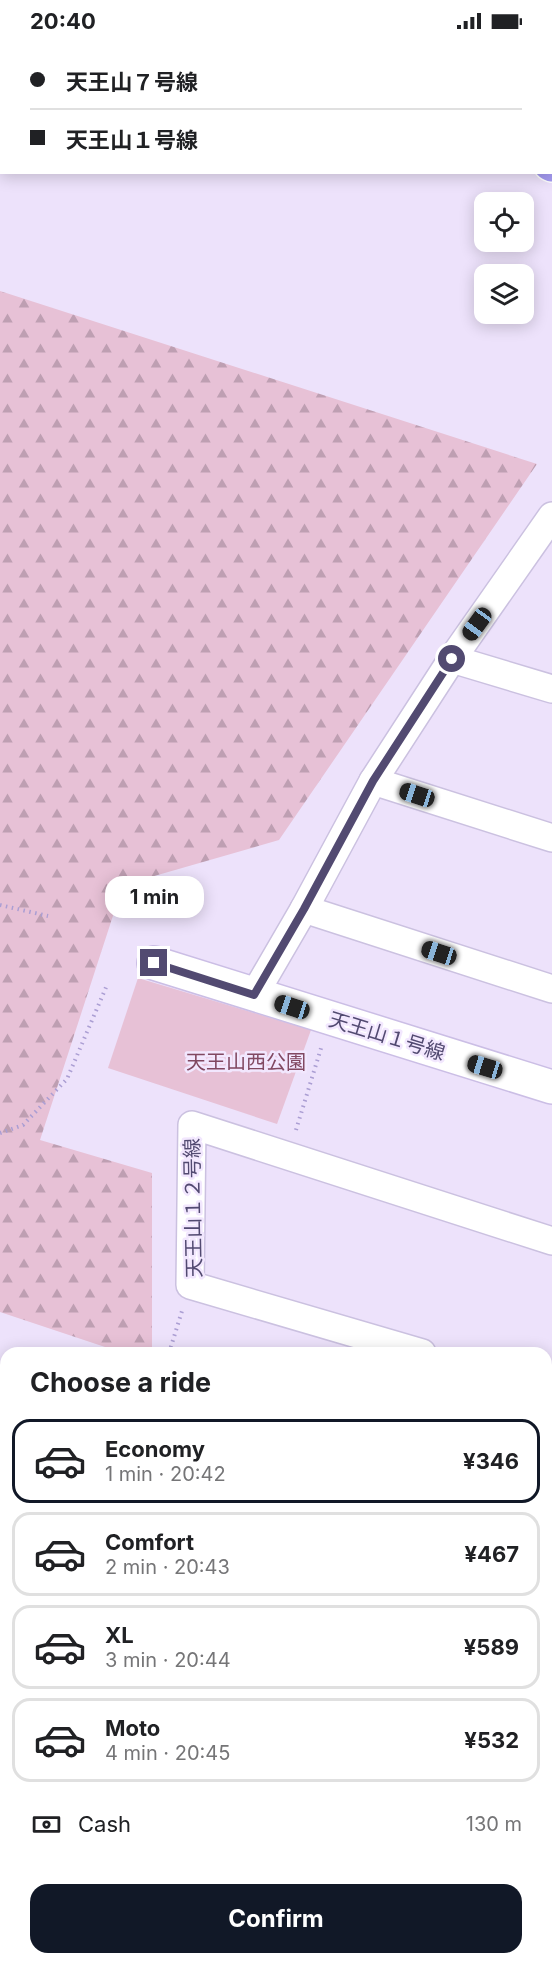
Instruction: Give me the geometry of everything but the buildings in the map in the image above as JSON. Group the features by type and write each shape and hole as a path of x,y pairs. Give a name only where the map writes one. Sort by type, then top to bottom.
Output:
{"street":[{"path":"254,995 304,909 373,781 452,659 548,529"},
{"path":"452,659 552,689"},
{"path":"373,781 552,838"},
{"path":"304,909 552,989"},
{"name":"天王山１号線","path":"154,963 552,1087"},
{"name":"天王山１２号線","path":"399,1347 190,1285 192,1125 552,1240"}],"path":[{"path":"0,905 48,916"},
{"path":"0,1133 23,1125 67,1079 107,986"},
{"path":"288,1156 330,1019"},
{"path":"171,1347 190,1285"}],"green space":[{"path":"0,291 537,464 279,840 123,885 40,1140 152,1173 152,1347 105,1347 0,1312"},
{"name":"天王山西公園","path":"138,978 311,1030 277,1124 108,1068"}],"route":[{"path":"154,963 254,995 304,909 373,781 452,659"}]}
